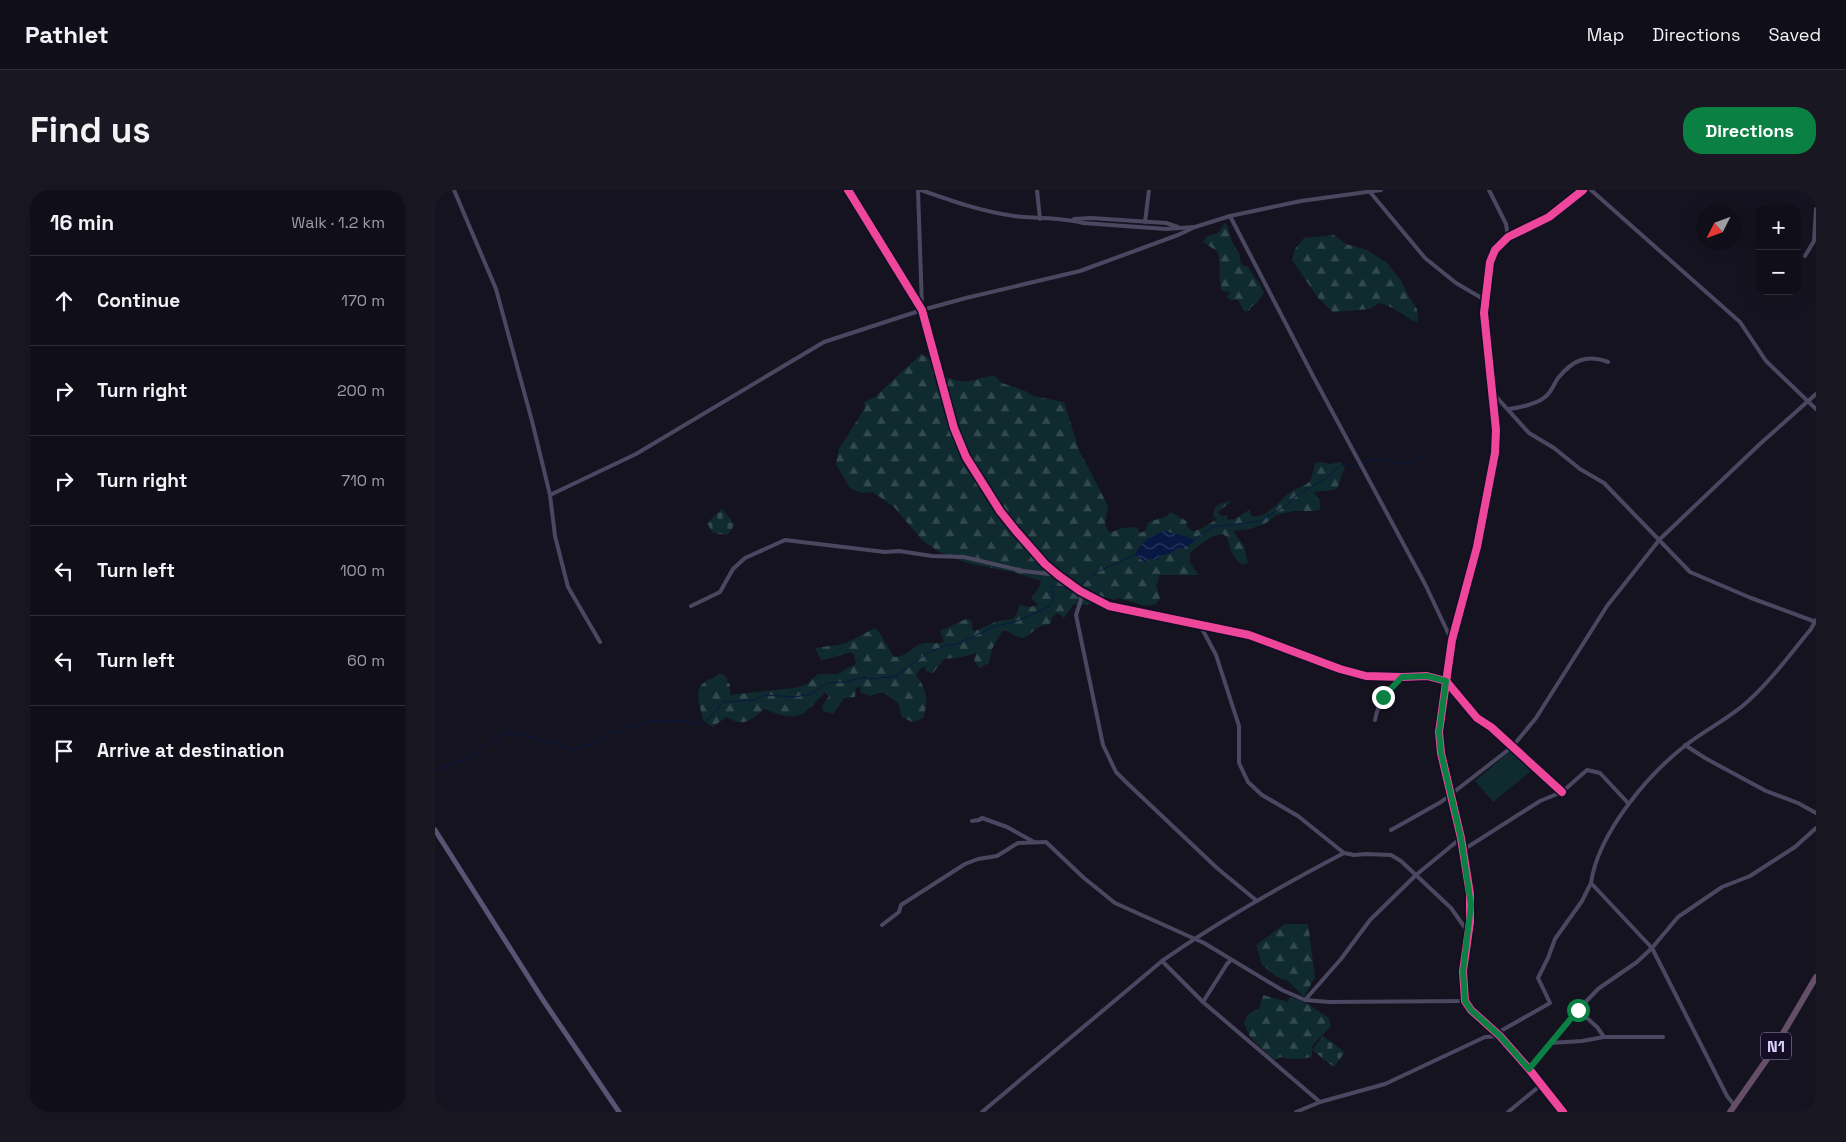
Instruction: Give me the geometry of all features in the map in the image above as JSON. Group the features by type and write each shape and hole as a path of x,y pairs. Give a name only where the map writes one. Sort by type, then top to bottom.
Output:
{"highway":[{"name":"N1","path":"1730,1112 1772,1052 1816,976"}],"main road":[{"path":"435,830 543,1000 619,1112"}],"street":[{"path":"454,190 496,289 532,420 550,495 555,536 568,587 600,642"},
{"path":"848,190 922,310"},
{"path":"1195,227 1166,229 1145,224 1091,218 1071,220 1040,219 969,208 919,190 922,310 954,428 966,457 1000,511 1030,548 1058,575 1077,589 1109,606 1249,635 1357,674 1366,676 1427,676 1446,681 1477,718 1491,727 1562,792"},
{"path":"1037,190 1040,219"},
{"path":"1145,224 1149,190"},
{"path":"550,495 636,454 758,384 824,342 922,310 1080,271 1179,235 1195,227 1230,216 1301,201 1381,190"},
{"path":"1489,190 1506,224 1508,237"},
{"path":"1563,1112 1529,1069 1498,1034 1471,1010 1465,1001 1463,971 1471,905 1461,838 1441,753 1439,732 1452,640 1477,547 1495,454 1496,430 1484,313 1490,262 1495,250 1508,237 1549,217 1583,190"},
{"path":"1591,190 1740,322 1766,361 1816,409"},
{"path":"1815,190 1816,196"},
{"path":"1370,192 1425,258 1457,283 1485,300"},
{"path":"1805,256 1814,240 1816,209"},
{"path":"1230,216 1362,468 1421,576 1452,640"},
{"path":"1090,224 1091,218"},
{"path":"1071,220 1090,224 1114,222"},
{"path":"1508,408 1518,408 1545,397 1558,378 1570,366 1582,359 1595,357 1608,362"},
{"path":"1296,1112 1320,1102 1385,1084 1485,1037 1498,1034 1550,1003 1537,978 1548,958 1555,939 1582,901 1591,883 1595,861 1628,803 1685,745 1751,698 1765,685 1811,629 1815,621 1751,598 1690,572 1605,483 1580,469 1554,448 1529,433 1491,391"},
{"path":"1391,830 1451,794 1512,747 1536,718 1607,606 1660,539 1761,442 1816,394"},
{"path":"691,606 720,592 733,569 745,558 785,540 885,552 899,551 932,556 964,557 1023,571 1058,575"},
{"path":"1077,589 1081,600 1076,615 1080,637 1103,745 1110,762 1126,782 1217,868 1257,901"},
{"path":"1200,625 1217,655 1239,726 1239,763 1248,782 1262,795 1298,816 1343,853 1354,855 1391,855 1401,861 1451,908 1469,932"},
{"path":"1375,720 1377,707 1383,697 1402,677"},
{"path":"1685,745 1766,791 1798,803 1816,813"},
{"path":"1463,850 1540,801 1562,792 1587,770 1600,773 1628,803"},
{"path":"972,821 982,818 994,821 1034,842"},
{"path":"1529,1069 1598,989 1637,962 1652,948 1678,917 1722,887 1750,876 1795,847 1816,828"},
{"path":"1305,1000 1341,959 1370,920 1416,875 1461,838"},
{"path":"882,925 899,912 901,905 965,864 977,859 997,856 1018,843 1046,842 1084,878 1115,903 1194,939 1282,990 1305,1000 1329,1002 1465,1001"},
{"path":"981,1112 1163,961 1194,939 1280,886 1343,853"},
{"path":"1591,883 1652,948 1727,1096 1735,1106"},
{"path":"1203,1002 1231,960"},
{"path":"1163,961 1203,1002 1320,1102"},
{"path":"1578,1010 1597,1027 1604,1037"},
{"path":"1550,1043 1583,1041 1604,1037 1663,1037"},
{"path":"1508,1112 1541,1085"}],"green space":[{"path":"1226,223 1233,244 1240,255 1242,265 1248,267 1264,293 1249,311 1244,311 1238,300 1231,300 1227,297 1230,292 1222,291 1218,252 1203,242 1207,236 1218,233"},
{"path":"1334,235 1346,244 1367,250 1387,263 1400,279 1417,309 1418,323 1379,303 1370,309 1333,312 1318,298 1292,260 1295,249 1304,238"},
{"path":"921,354 931,361 935,371 949,378 959,381 970,381 995,376 1002,383 1025,391 1033,396 1064,402 1079,450 1108,506 1105,524 1109,533 1122,528 1137,527 1140,533 1145,531 1149,522 1167,516 1170,512 1187,522 1186,525 1192,531 1196,530 1217,519 1214,517 1214,510 1218,505 1232,501 1218,512 1221,516 1228,515 1227,520 1235,519 1249,510 1252,516 1257,517 1271,510 1291,492 1309,482 1315,463 1330,464 1341,462 1345,468 1338,487 1333,490 1314,492 1320,501 1320,509 1316,511 1293,511 1276,515 1266,523 1250,529 1233,531 1244,546 1248,563 1242,565 1233,555 1227,537 1223,534 1214,536 1190,553 1190,563 1199,575 1160,575 1156,586 1160,598 1156,604 1147,606 1118,598 1115,600 1098,596 1092,603 1087,605 1073,605 1064,618 1058,613 1052,617 1051,623 1040,626 1026,637 1020,638 1005,630 1002,631 992,649 989,663 979,668 974,660 976,653 944,659 933,673 925,671 926,666 920,669 916,675 923,686 926,696 923,718 912,722 902,717 898,703 882,692 870,696 861,693 860,686 856,688 855,697 844,698 833,714 823,711 822,706 829,696 826,692 805,712 793,717 764,709 746,722 737,722 726,717 713,727 703,720 698,694 701,685 718,674 723,674 728,680 726,682 730,684 730,695 794,688 807,684 818,674 837,674 856,664 854,655 851,652 821,660 815,648 844,644 875,628 894,657 898,657 923,643 941,643 944,641 940,631 966,619 971,620 973,631 975,631 998,621 1012,619 1020,605 1030,607 1038,605 1031,598 1039,588 1041,581 1017,573 967,563 939,552 922,540 894,507 873,492 861,493 850,488 836,464 839,449 865,408 864,402 875,397"},
{"path":"722,509 735,525 727,535 713,533 707,523"},
{"path":"1513,749 1531,771 1493,802 1475,781"},
{"path":"1285,924 1308,924 1315,977 1304,997 1288,981 1277,977 1262,965 1256,945"},
{"path":"1263,995 1288,1002 1289,998 1300,1000 1329,1018 1331,1026 1312,1046 1312,1057 1288,1059 1280,1057 1274,1060 1250,1037 1244,1023 1248,1014 1259,1009"},
{"path":"1323,1036 1345,1052 1334,1067 1312,1050"}],"water":[{"path":"1166,531 1195,541 1183,549 1178,548 1171,553 1160,556 1158,560 1149,559 1146,563 1135,555 1147,539"}],"waterway":[{"path":"1363,463 1369,460 1380,460 1407,464 1422,457"},
{"path":"1193,540 1213,527 1260,521 1290,503 1294,497 1328,477 1341,465 1355,468 1360,466"},
{"path":"1077,587 1097,572 1135,555"},
{"path":"435,770 469,758 477,750 506,733 523,734 545,742 554,742 571,750 595,743 606,732 616,734 628,728 652,721 673,720 704,724 723,702 755,700 764,695 795,697 811,694 827,683 846,682 863,677 872,679 896,676 926,654 944,646 957,644 996,626 1015,622 1048,607 1054,600 1051,587 1057,586 1074,589"}],"cycle path":[{"path":"848,190 922,310 954,428 966,457 1000,511 1045,564 1058,575 1080,591 1109,606 1249,635 1340,669 1366,676 1427,676 1446,681 1477,718 1491,727 1562,792"},
{"path":"1563,1112 1500,1036 1471,1010 1465,1001 1463,971 1470,922 1470,894 1461,838 1441,753 1439,732 1452,640 1477,547 1495,453 1496,430 1484,313 1490,262 1495,250 1508,237 1549,217 1583,190"}],"route":[{"path":"1383,697 1402,677 1427,676 1446,681 1439,732 1441,753 1461,838 1471,905 1463,971 1465,1001 1471,1010 1500,1036 1529,1069 1578,1010"}]}
